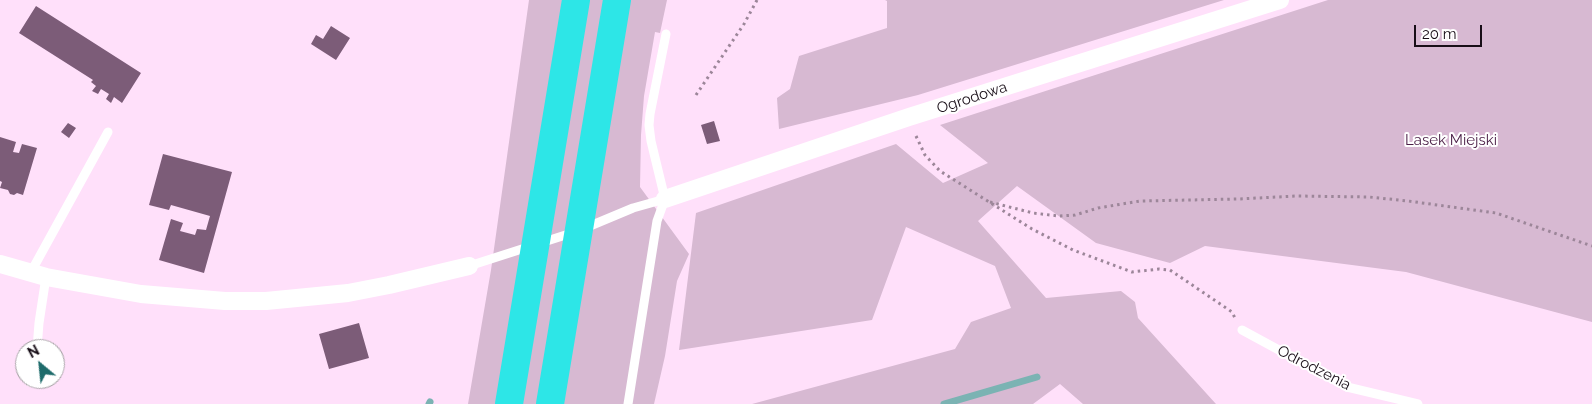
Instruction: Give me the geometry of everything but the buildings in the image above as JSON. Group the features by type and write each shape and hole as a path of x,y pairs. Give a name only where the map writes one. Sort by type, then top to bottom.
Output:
{"highway":[{"path":"508,404 576,0"},
{"path":"550,404 617,0"}],"street":[{"name":"Ogrodowa","path":"664,198 909,117 1280,0"},
{"path":"0,264 39,274 141,294 225,301 266,301 348,293 469,266"}],"lane":[{"path":"628,404 657,221 664,198 649,126 666,34"},
{"path":"38,339 39,274 108,132"},
{"path":"469,266 578,231 633,208 664,198"},
{"name":"Odrodzenia","path":"1242,330 1347,387 1418,404"}],"path":[{"path":"696,96 744,24 756,0"},
{"path":"909,117 925,155 940,171 1032,228 1073,250 1132,272 1159,269 1177,273 1232,312 1242,330"},
{"path":"990,202 1033,213 1058,216 1140,201 1297,196 1369,197 1496,213 1592,246"}],"green space":[{"path":"529,0 667,0 660,33 655,32 644,96 640,187 689,254 677,281 665,356 654,404 468,404 491,270"},
{"path":"885,0 1224,0 918,95 779,129 777,98 790,89 799,56 887,28 887,1"},
{"name":"Lasek Miejski","path":"1328,0 1592,0 1592,322 1406,272 1205,246 1170,263 1096,243 1017,186 978,221 1046,298 1121,291 1135,302 1138,318 1216,404 1083,404 1060,384 1033,404 752,404 955,349 971,322 1011,308 995,266 906,227 872,320 679,350 696,213 896,144 943,183 988,163 940,125"}],"waterway":[{"path":"944,404 1037,377"}]}
